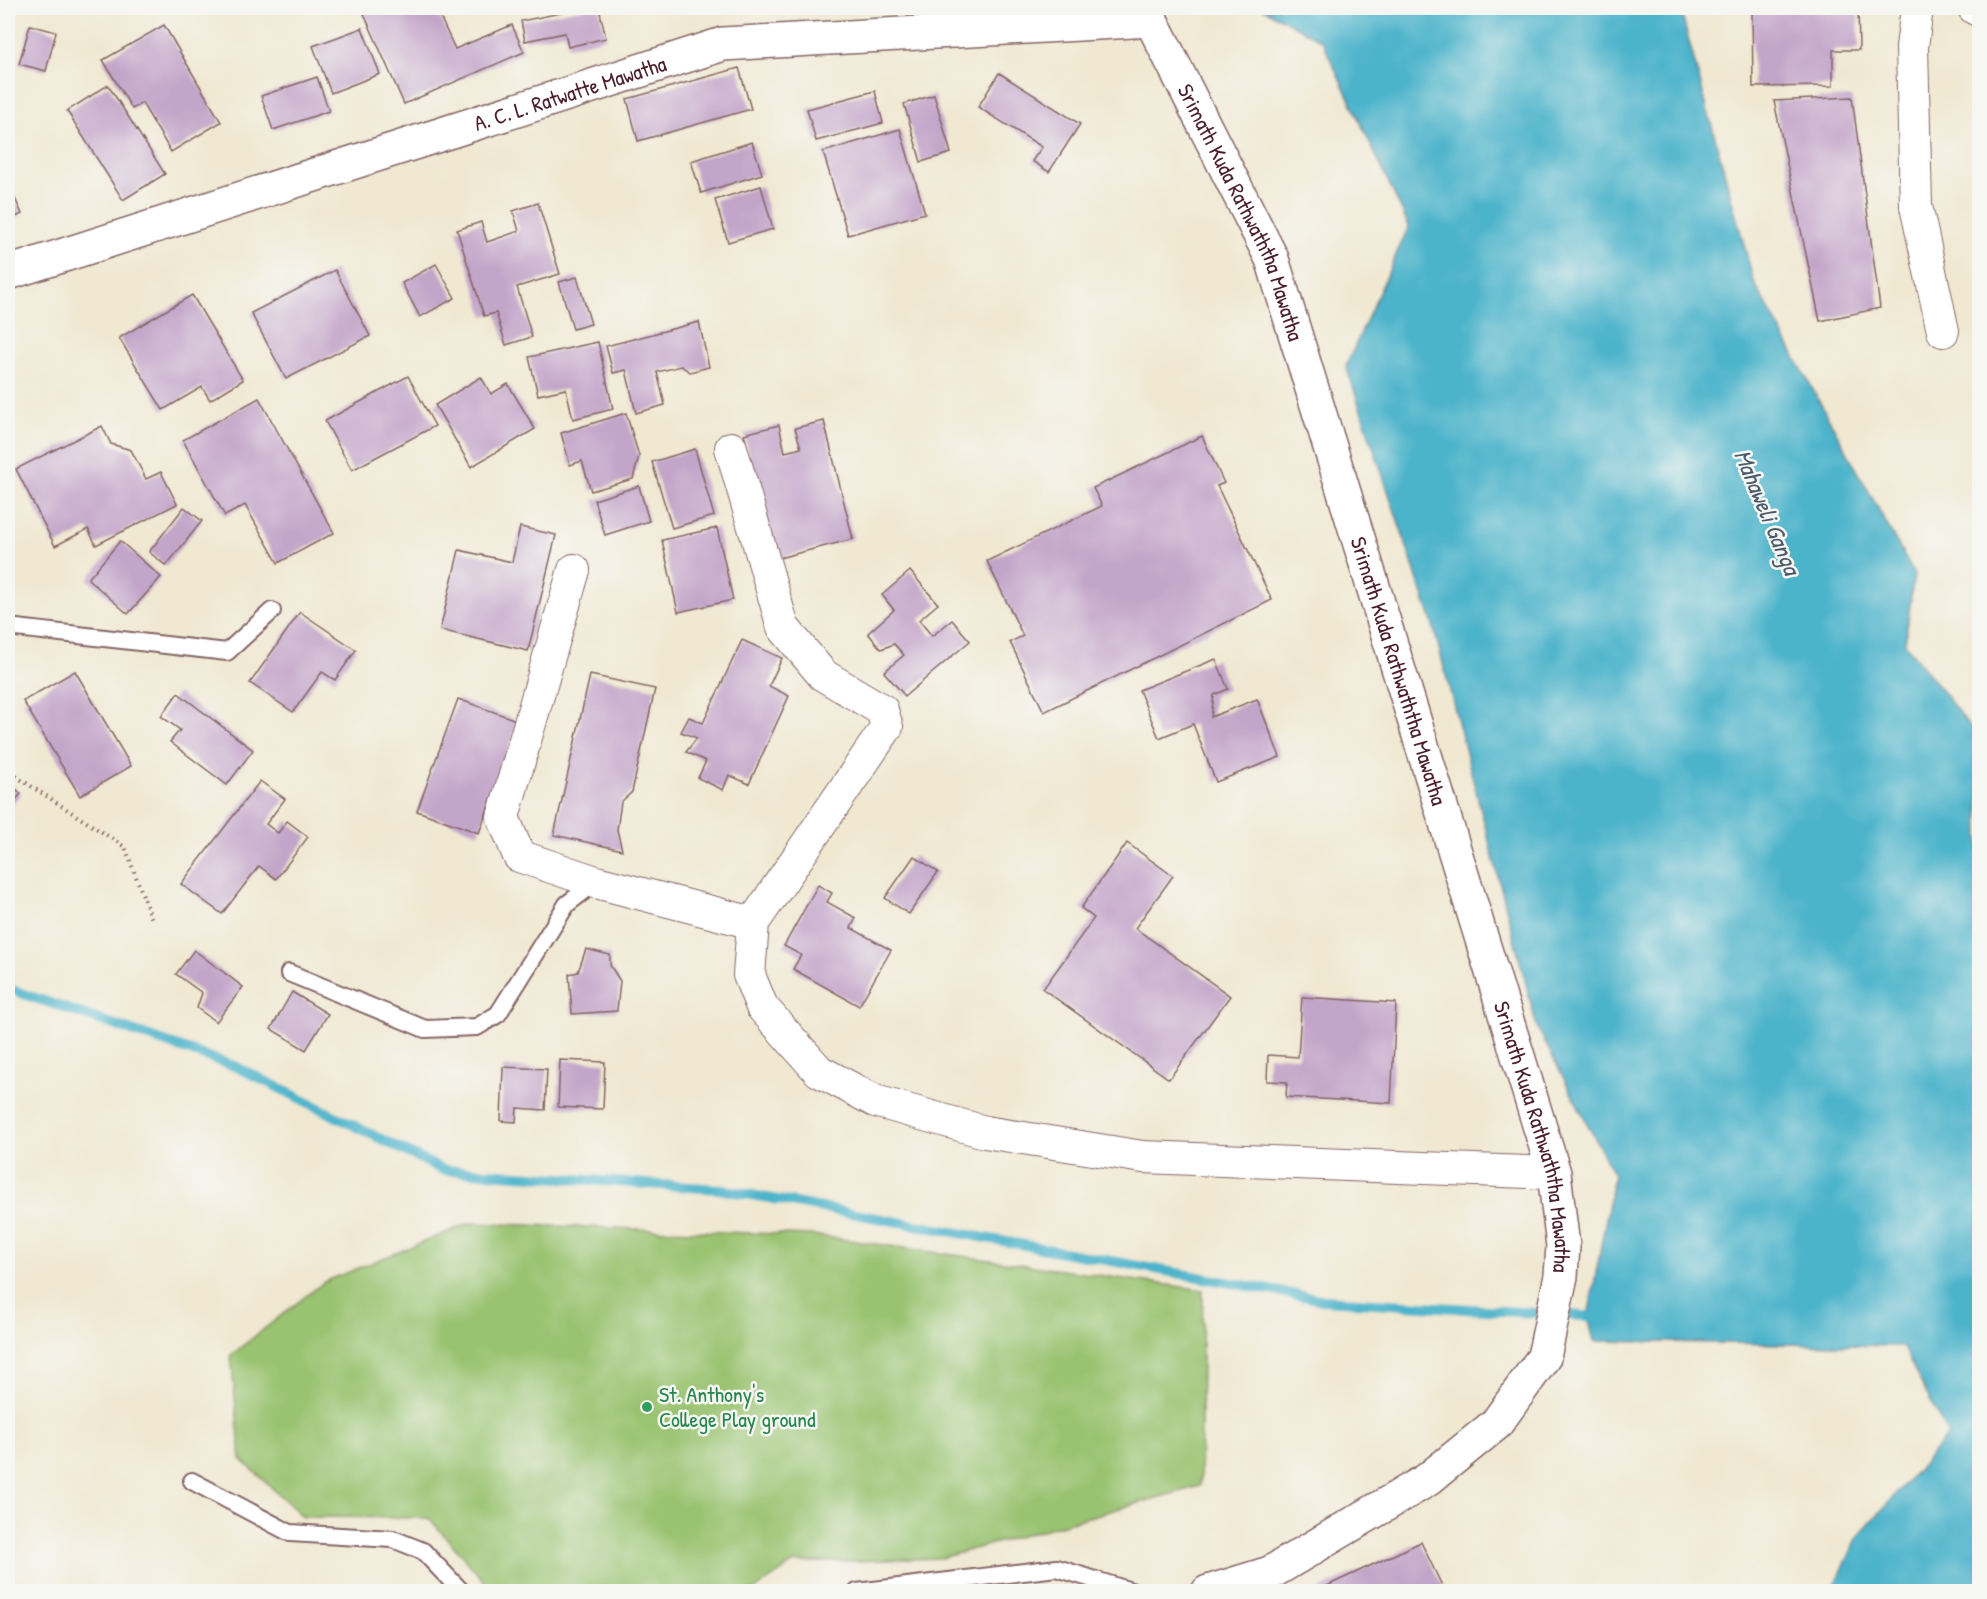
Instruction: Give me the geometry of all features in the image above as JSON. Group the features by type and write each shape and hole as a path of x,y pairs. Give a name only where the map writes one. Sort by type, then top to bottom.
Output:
{"street":[{"path":"1917,8 1912,47 1916,206 1943,331"},
{"path":"1974,8 1980,11"},
{"name":"A. C. L. Ratwatte Mawatha","path":"8,273 723,44 1150,14"},
{"name":"Srimath Kuda Rathwaththa Mawatha","path":"1150,14 1272,259 1554,1173 1563,1246 1561,1276 1544,1358 1496,1424 1427,1480 1273,1582"},
{"path":"731,448 783,627 823,675 882,710 887,727 753,923 749,975 762,1007 819,1071 875,1101 985,1132 1143,1157 1554,1173"},
{"path":"574,570 503,817 519,856 597,882 753,923"},
{"path":"1208,1592 1273,1582"}],"lane":[{"path":"8,627 227,652 272,611"},
{"path":"289,973 425,1029 477,1027 498,1014 567,904 597,882"},
{"path":"192,1481 290,1533 393,1539 423,1551 462,1592"},
{"path":"857,1592 1057,1568 1134,1592"}],"path":[{"path":"8,767 125,847 152,920"}],"green space":[{"name":"St. Anthony's College Play ground","path":"470,1223 812,1235 1203,1290 1200,1486 941,1558 794,1563 753,1591 493,1591 429,1518 303,1517 241,1459 231,1355 324,1282"}],"water":[{"name":"Mahaweli Ganga","path":"1262,8 1680,8 1754,282 1914,574 1905,644 1971,728 1979,727 1979,1591 1832,1591 1858,1537 1948,1435 1902,1346 1594,1341 1588,1317 1614,1175 1537,1027 1433,625 1346,366 1409,226 1322,41"}],"building":[{"path":"379,8 436,8 455,49 512,25 524,52 404,104 364,14"},
{"path":"585,8 599,8 606,38 568,47 565,33 525,41 521,21"},
{"path":"1752,8 1858,8 1859,50 1833,50 1833,86 1753,87"},
{"path":"30,25 56,32 46,71 19,64"},
{"path":"164,25 221,122 171,152 142,103 132,109 103,60"},
{"path":"362,28 380,74 331,93 313,46"},
{"path":"739,68 751,109 638,141 627,99"},
{"path":"999,73 1080,124 1049,172 1032,161 1042,147 978,107"},
{"path":"317,77 329,111 273,130 261,96"},
{"path":"108,85 165,174 123,200 67,111"},
{"path":"875,91 883,123 816,141 807,109"},
{"path":"934,95 951,153 921,162 904,104"},
{"path":"1852,97 1880,308 1820,321 1774,101"},
{"path":"900,129 925,213 848,235 823,152"},
{"path":"752,142 762,174 701,193 691,161"},
{"path":"8,183 22,214 8,221"},
{"path":"761,186 773,229 728,242 715,200"},
{"path":"538,203 560,274 517,287 532,337 506,345 496,313 484,316 457,230 481,222 487,242 519,231 513,211"},
{"path":"436,264 455,298 420,317 402,283"},
{"path":"335,270 370,336 286,379 251,313"},
{"path":"577,277 591,324 573,329 559,282"},
{"path":"192,295 243,380 210,400 202,387 163,410 119,338"},
{"path":"699,322 709,367 690,372 681,366 657,372 665,405 636,413 626,370 613,373 606,346"},
{"path":"598,342 613,409 573,419 566,389 538,395 529,357"},
{"path":"408,376 435,426 352,470 325,421"},
{"path":"481,377 491,394 508,384 535,429 471,467 435,405"},
{"path":"259,398 334,533 278,563 245,505 225,516 183,440"},
{"path":"626,413 639,456 633,479 591,491 582,461 570,465 561,433"},
{"path":"824,421 853,539 775,559 744,434 779,425 785,452 801,448 795,428"},
{"path":"102,426 111,444 131,450 146,479 161,472 177,504 96,545 88,529 55,546 16,469"},
{"path":"1202,436 1224,483 1217,486 1272,600 1044,712 1010,642 1023,636 987,561 1102,506 1093,488"},
{"path":"695,449 714,516 672,528 652,462"},
{"path":"639,486 649,521 605,535 594,500"},
{"path":"184,507 202,521 166,566 149,552"},
{"path":"520,527 556,535 528,651 440,630 459,550 512,562"},
{"path":"717,528 733,600 678,612 662,540"},
{"path":"120,541 161,577 128,614 88,579"},
{"path":"910,571 938,604 919,620 932,636 952,620 970,641 905,696 884,672 904,655 894,644 881,649 868,633 894,610 882,595"},
{"path":"300,612 356,650 335,680 322,672 293,712 250,683"},
{"path":"742,640 782,658 769,686 789,696 749,784 729,775 723,790 698,778 706,761 686,752 697,738 681,732 689,717 703,723"},
{"path":"1216,659 1228,689 1214,695 1211,717 1257,699 1280,757 1216,782 1193,724 1159,738 1139,690"},
{"path":"75,671 131,766 80,796 23,701"},
{"path":"590,675 655,689 632,792 621,802 617,830 622,850 554,835"},
{"path":"178,693 253,750 227,785 170,742 180,730 161,716"},
{"path":"458,699 519,721 479,833 417,811"},
{"path":"8,781 21,794 8,808"},
{"path":"260,781 285,799 266,824 278,833 287,821 308,837 276,879 259,866 222,914 181,884"},
{"path":"1127,843 1173,876 1135,928 1230,996 1169,1079 1043,989 1094,918 1081,908"},
{"path":"914,856 938,872 909,914 885,898"},
{"path":"818,885 832,893 827,902 856,918 851,928 891,950 859,1006 793,969 801,955 784,946"},
{"path":"586,949 610,955 610,965 620,981 617,1011 572,1014 569,974 578,972"},
{"path":"194,950 243,987 216,1022 197,1008 202,993 176,974"},
{"path":"292,992 328,1014 306,1050 271,1029"},
{"path":"1302,997 1396,1003 1391,1103 1286,1097 1287,1082 1267,1081 1268,1055 1298,1057"},
{"path":"560,1060 605,1062 603,1109 558,1107"},
{"path":"503,1067 547,1069 545,1110 517,1108 516,1122 501,1121"},
{"path":"1421,1542 1445,1592 1314,1592"}],"waterway":[{"path":"8,985 12,990 237,1067 443,1170 719,1189 1324,1300 1600,1317"}],"place":[{"name":"St. Anthony's College Play ground","path":"647,1407"}]}
